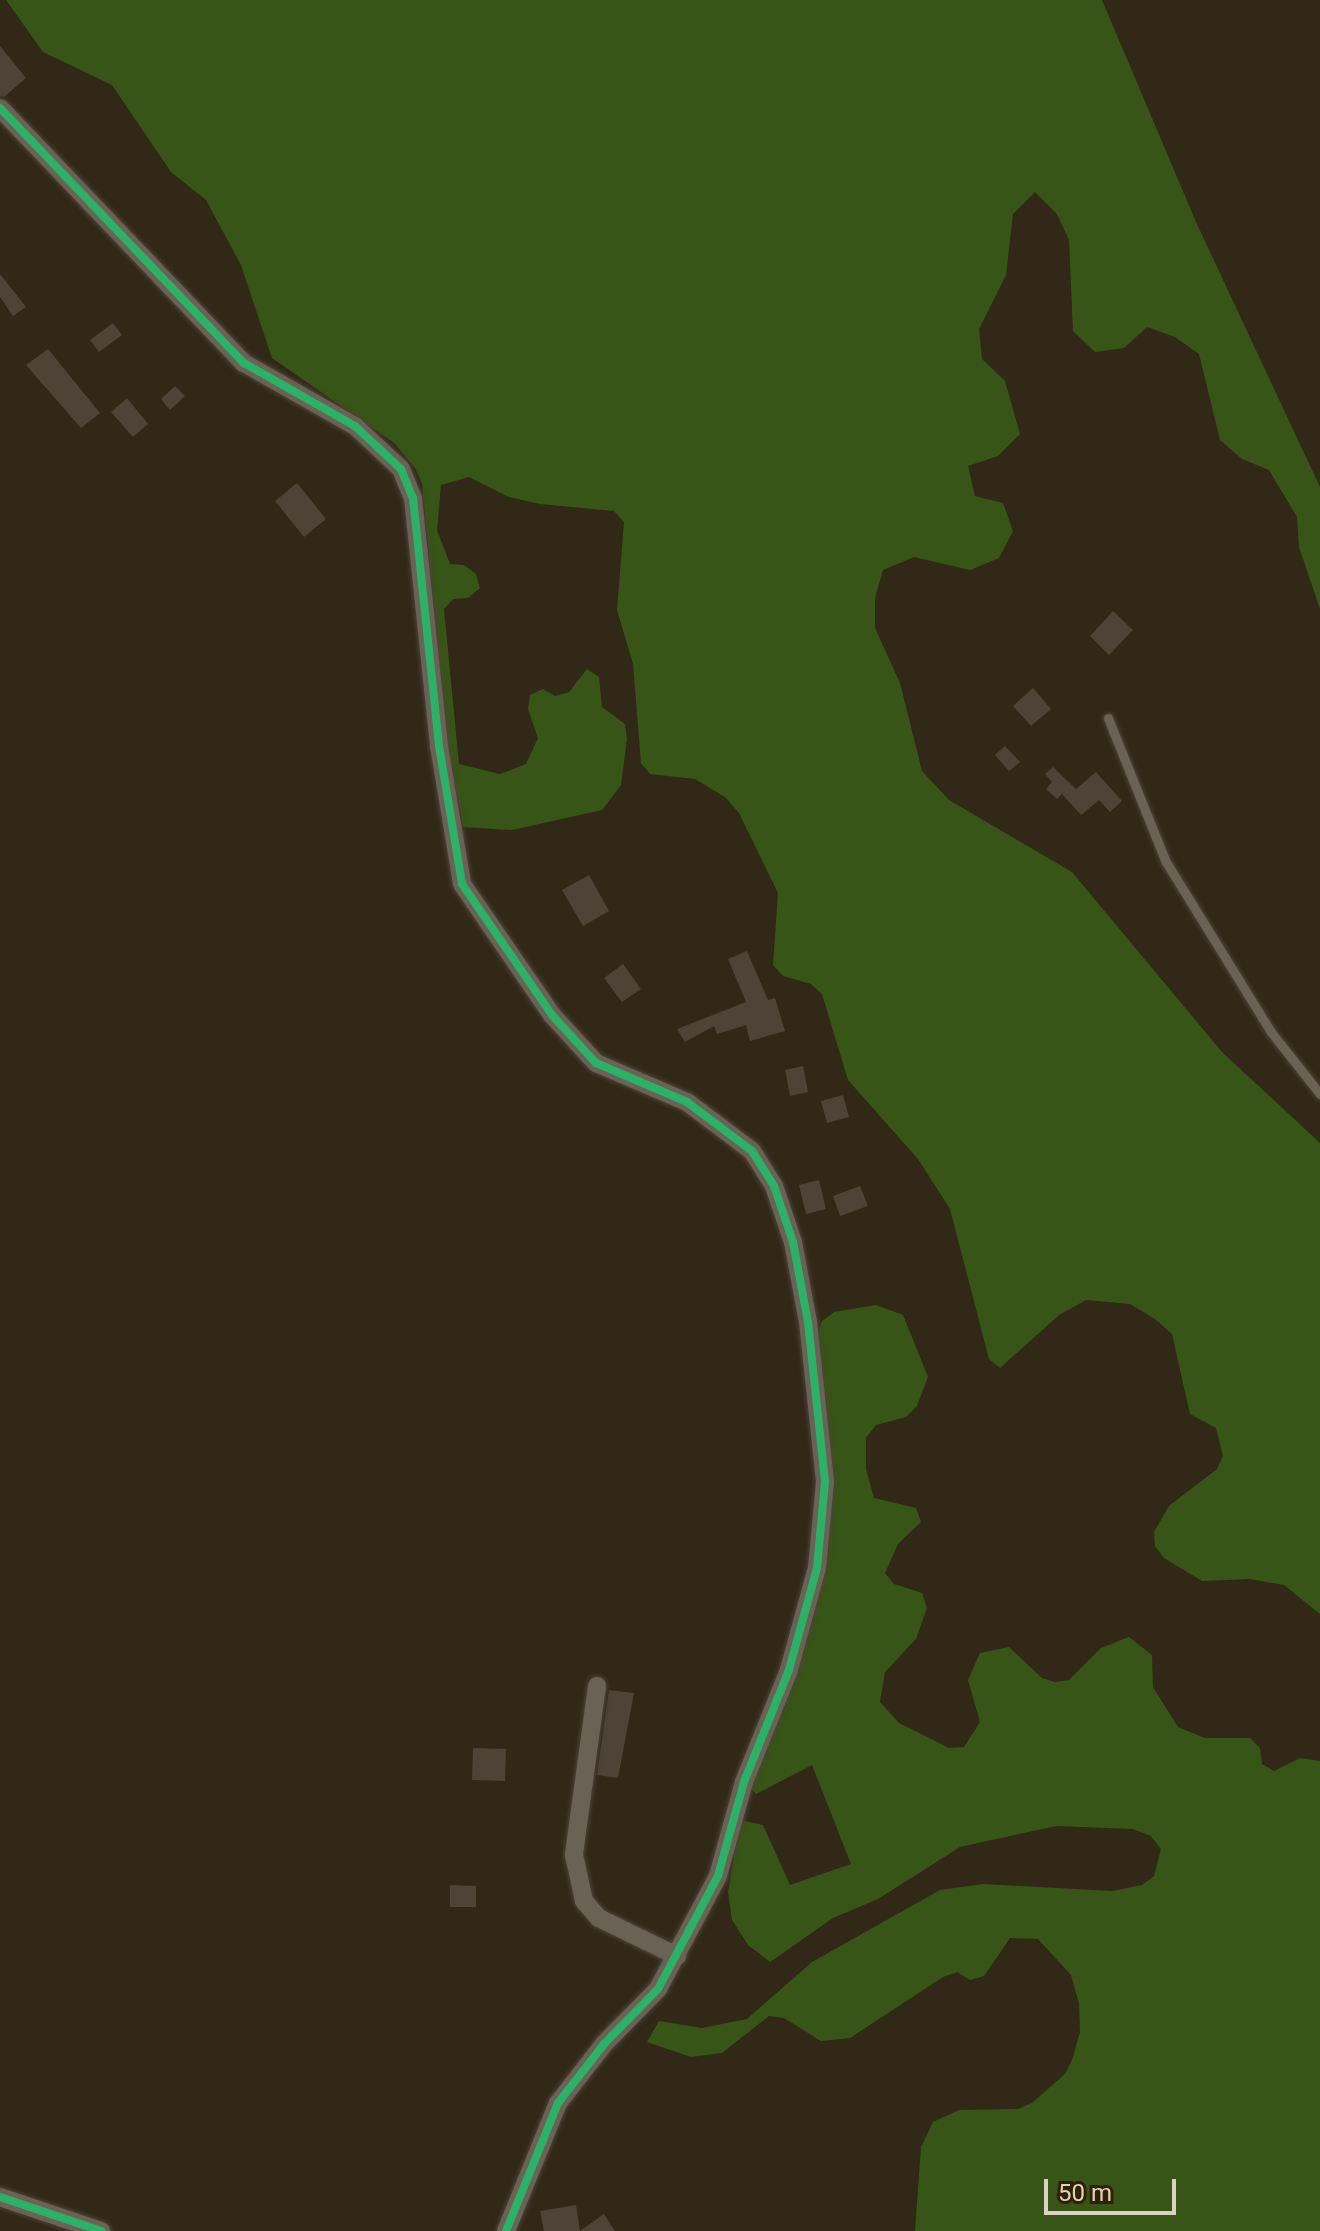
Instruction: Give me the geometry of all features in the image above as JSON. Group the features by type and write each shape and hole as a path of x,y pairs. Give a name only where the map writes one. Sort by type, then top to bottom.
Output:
{"street":[{"path":"0,108 244,363 355,426 401,469 413,498 439,746 462,884 489,929 574,1042 596,1063 687,1102 733,1133 765,1168 785,1212 808,1322 825,1482 817,1568 781,1694 744,1782 718,1876 677,1956 645,2005 604,2044 558,2103 506,2231"},
{"path":"597,1686 574,1855 584,1901 599,1918 677,1956"},
{"path":"0,2197 101,2231"}],"lane":[{"path":"1108,718 1166,862 1271,1032 1320,1094"}],"green space":[{"path":"6,0 1102,0 1196,222 1320,487 1320,609 1299,547 1297,517 1269,470 1242,459 1220,440 1199,354 1175,337 1147,327 1124,348 1095,352 1073,331 1069,240 1057,214 1035,192 1013,214 1006,275 979,329 982,359 1005,381 1020,434 998,456 968,466 975,496 1003,503 1013,531 999,558 970,570 914,557 883,570 875,598 875,628 900,683 922,771 949,800 1072,872 1222,1052 1320,1143 1320,1614 1284,1585 1250,1579 1202,1581 1164,1558 1155,1546 1154,1532 1169,1506 1217,1469 1223,1456 1216,1428 1190,1414 1172,1334 1155,1319 1130,1304 1086,1300 1059,1315 1000,1368 989,1359 950,1209 918,1159 848,1080 822,994 811,984 783,976 773,965 778,893 739,813 725,797 695,779 650,774 641,763 633,664 617,610 624,522 614,511 540,504 509,497 469,477 441,485 437,530 450,564 464,565 476,574 480,588 468,598 453,599 444,609 459,764 500,774 526,764 538,738 528,709 530,695 543,689 555,696 569,692 587,669 599,677 602,707 625,724 627,739 621,785 602,810 512,830 463,827 447,743 422,484 415,468 394,443 272,358 241,265 206,200 171,172 112,85 43,52"},
{"path":"876,1305 903,1315 928,1377 917,1406 906,1417 876,1425 866,1438 866,1469 874,1498 916,1508 921,1522 898,1544 885,1573 894,1584 922,1593 927,1608 916,1639 885,1672 880,1702 899,1723 949,1748 964,1747 980,1722 968,1680 980,1653 1009,1647 1042,1678 1055,1682 1069,1680 1101,1648 1129,1637 1152,1655 1153,1687 1178,1727 1205,1738 1250,1738 1260,1748 1262,1764 1274,1771 1300,1758 1320,1761 1320,2231 915,2231 921,2147 933,2122 959,2110 1018,2109 1032,2103 1065,2074 1072,2060 1080,2032 1079,2003 1071,1975 1038,1939 1010,1938 984,1976 970,1980 957,1972 943,1977 850,2038 821,2041 784,2018 769,2016 722,2053 691,2057 647,2042 659,2021 702,2028 747,2019 812,1962 940,1890 983,1884 1112,1891 1142,1885 1154,1876 1161,1849 1151,1836 1133,1829 1056,1826 960,1847 878,1899 833,1918 770,1962 748,1945 732,1920 728,1892 740,1820 763,1825 790,1885 851,1864 812,1765 756,1794 751,1788 824,1566 818,1333 822,1321 834,1312"}],"building":[{"path":"0,46 26,78 4,97 0,96"},
{"path":"0,274 26,307 13,316 0,297"},
{"path":"113,323 122,335 99,352 90,340"},
{"path":"48,349 100,413 81,428 26,365"},
{"path":"175,386 185,396 170,410 161,399"},
{"path":"127,398 148,424 133,437 111,412"},
{"path":"297,483 326,519 304,537 275,501"},
{"path":"1113,611 1133,630 1109,655 1090,636"},
{"path":"1033,688 1051,709 1031,726 1013,706"},
{"path":"1005,746 1020,762 1009,771 995,755"},
{"path":"1053,767 1076,789 1096,772 1122,801 1110,812 1099,800 1081,815 1062,794 1057,799 1046,789 1052,782 1045,774"},
{"path":"589,875 609,911 583,926 562,890"},
{"path":"747,951 768,1000 775,998 785,1031 750,1041 746,1025 717,1034 714,1026 685,1042 677,1029 746,1002 728,959"},
{"path":"623,964 641,989 622,1002 604,978"},
{"path":"803,1066 808,1092 790,1096 785,1070"},
{"path":"843,1095 849,1117 827,1123 821,1101"},
{"path":"819,1180 826,1209 806,1214 799,1185"},
{"path":"860,1186 868,1206 840,1216 833,1196"},
{"path":"609,1690 634,1693 618,1778 597,1775"},
{"path":"473,1748 506,1749 505,1781 472,1780"},
{"path":"450,1885 476,1886 476,1907 450,1907"},
{"path":"576,2205 580,2231 544,2231 540,2211"},
{"path":"604,2214 615,2231 580,2231"}],"cycle path":[{"path":"0,108 244,363 355,426 401,469 413,498 439,746 462,884 552,1015 596,1063 687,1102 752,1151 774,1186 793,1242 808,1322 825,1482 817,1568 789,1670 744,1782 718,1876 658,1989 604,2044 558,2103 506,2231"},
{"path":"0,2197 101,2231"}]}
